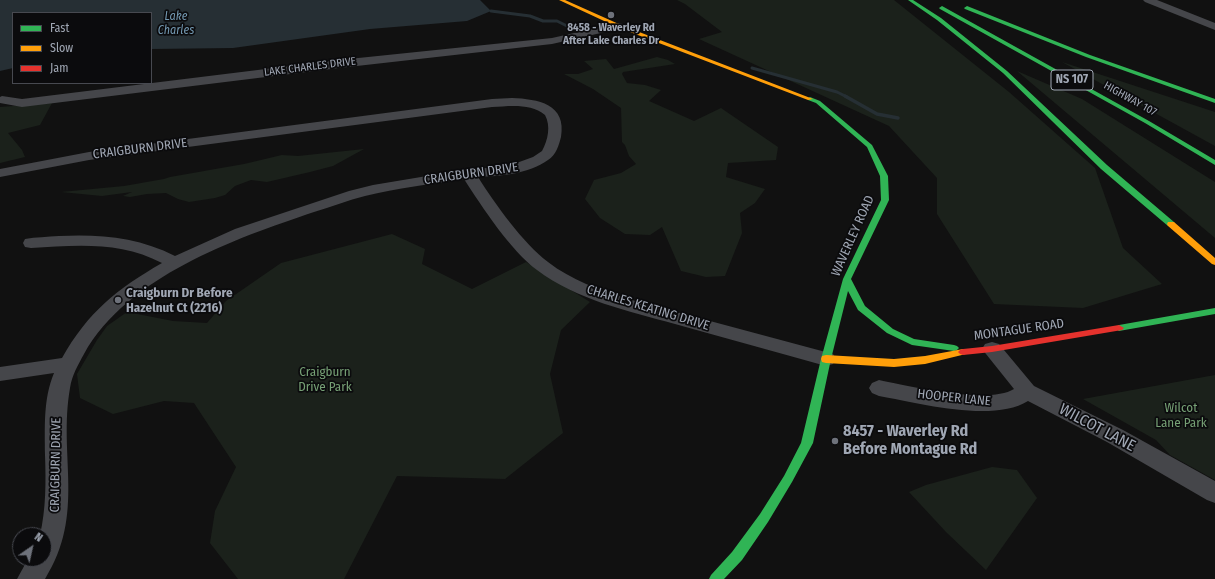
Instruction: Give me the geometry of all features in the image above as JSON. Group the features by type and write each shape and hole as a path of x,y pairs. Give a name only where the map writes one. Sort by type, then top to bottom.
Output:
{"main road":[{"name":"WAVERLEY ROAD","path":"561,0 619,26 818,102 870,146 884,176 885,200 847,279 826,359 807,443 788,479 764,518 737,556 716,579"},
{"path":"910,0 938,19 1005,72 1104,167 1215,262"},
{"name":"HIGHWAY 107","path":"929,1 1141,119 1215,163"},
{"path":"956,3 1088,56 1215,101"},
{"path":"847,279 861,308 874,320 900,337 920,344 984,349"},
{"name":"MONTAGUE ROAD","path":"826,359 857,362 913,362 1215,311"}],"street":[{"path":"1148,0 1215,27"},
{"name":"LAKE CHARLES DRIVE","path":"2,100 22,102 340,64 552,41 619,26"},
{"name":"CRAIGBURN DRIVE","path":"0,173 89,156 492,103 514,102 534,104 549,110 555,119 554,135 549,151 544,156 529,165 498,172 468,174 378,188 327,203 272,221 210,245 175,263 135,289 96,322 86,334 63,374 59,390 56,420 57,485 54,532 52,538"},
{"name":"CHARLES KEATING DRIVE","path":"468,174 477,190 525,250 540,264 564,280 592,293 622,303 826,359"},
{"path":"32,243 82,240 121,242 150,249 162,254 175,263"},
{"name":"WILCOT LANE","path":"984,349 1027,391 1115,436 1215,493"},
{"path":"0,374 68,364"},
{"name":"HOOPER LANE","path":"879,388 951,400 985,403 1002,402 1016,398 1027,391"},
{"name":"CRAIGBURN DRIVE","path":"30,579 38,567"}],"green space":[{"path":"677,0 894,0 1009,92 1095,168 1123,248 1162,284 1083,308 994,304 937,214 937,178 889,126 699,39 722,32 685,4"},
{"path":"657,57 675,64 623,72 622,74 627,83 645,85 661,90 649,101 694,121 721,108 778,147 776,160 728,163 726,177 765,189 755,203 740,213 742,233 725,276 706,277 681,271 662,227 650,235 625,234 600,218 585,199 594,180 621,173 636,164 629,156 625,145 622,142 621,108 593,89 564,74 578,74 593,69 584,61 606,59 614,69"},
{"path":"1062,62 1215,112 1215,146"},
{"path":"1017,71 1082,99 1215,182 1215,238"},
{"path":"52,103 40,125 8,133 22,150 25,157 0,163 0,107"},
{"path":"364,149 333,166 267,182 251,180 235,186 225,195 189,202 178,199 166,193 130,197 123,196 132,192 102,196 61,192 124,186 244,164 282,155 298,156"},
{"name":"Craigburn Drive Park","path":"392,234 425,249 422,264 472,289 526,262 590,302 561,330 550,374 563,433 505,479 397,476 344,579 238,579 210,543 215,511 236,467 194,403 164,401 113,414 80,398 77,374 107,326 127,312 173,321 207,323 226,301 281,263"},
{"name":"Wilcot Lane Park","path":"1215,375 1215,480 1170,455 1156,440 1083,399"},
{"path":"992,467 1017,470 1037,498 986,570 946,532 909,492 926,485"}],"water":[{"name":"Lake Charles","path":"0,0 480,0 491,11 467,21 370,29 233,48 152,49 152,12 12,12 12,68 0,71"}],"waterway":[{"path":"491,11 530,16 543,21 557,21 573,29 586,31"},
{"path":"752,68 837,92 845,96"},
{"path":"845,96 877,114 898,118"}],"traffic: fast":[{"path":"910,0 939,19 1005,72 1104,167 1171,224"},
{"path":"942,8 1147,122 1215,163"},
{"path":"967,8 1088,56 1215,101"},
{"path":"716,579 737,556 764,518 788,479 807,443 826,359 847,279 885,200 884,176 870,146 818,102 810,99"},
{"path":"847,279 861,308 890,331 912,342 954,348"},
{"path":"1119,328 1215,311"}],"traffic: slow":[{"path":"561,0 619,26 810,99"},
{"path":"1171,224 1215,262"},
{"path":"826,359 894,363 925,360 963,352"}],"traffic: jam":[{"path":"963,352 992,349 1119,328"}],"place":[{"name":"8458 - Waverley Rd After Lake Charles Dr","path":"611,15"},
{"name":"Craigburn Dr Before Hazelnut Ct (2216)","path":"118,300"},
{"name":"8457 - Waverley Rd Before Montague Rd","path":"835,441"}]}
